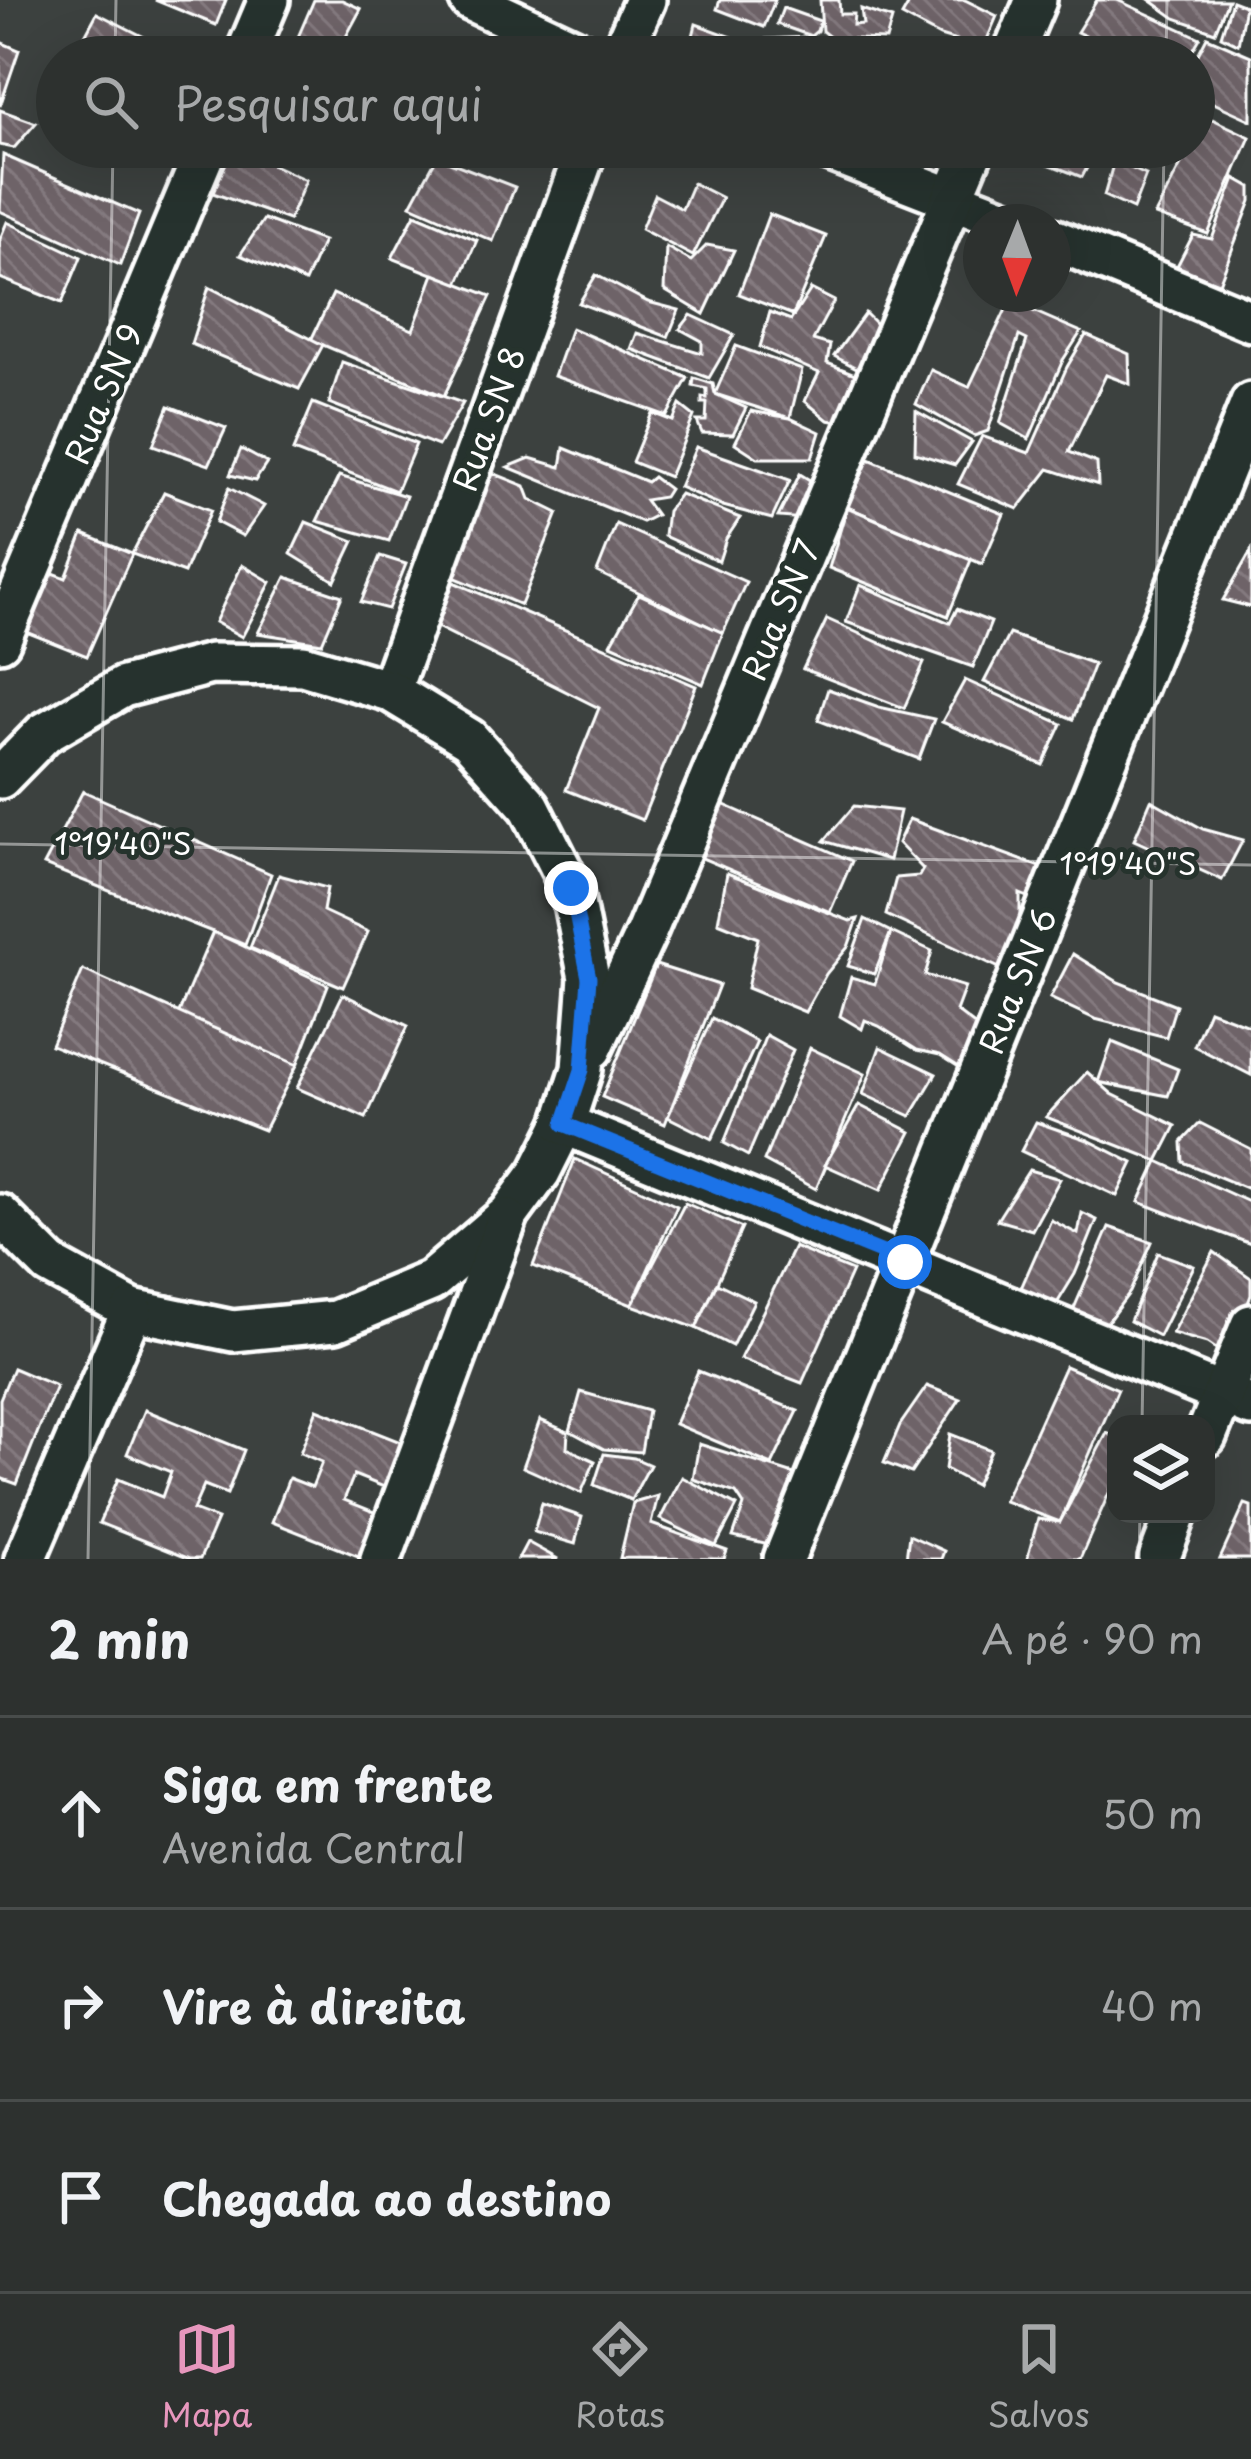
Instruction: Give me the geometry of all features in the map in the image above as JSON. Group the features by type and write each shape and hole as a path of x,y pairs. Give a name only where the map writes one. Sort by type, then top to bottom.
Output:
{"street":[{"path":"254,36 269,0"},
{"path":"470,0 546,36"},
{"path":"629,36 645,0"},
{"path":"1021,36 1036,0"},
{"name":"Rua SN 9","path":"0,641 198,168"},
{"name":"Rua SN 8","path":"390,691 579,168"},
{"path":"875,168 968,204"},
{"name":"Rua SN 7","path":"582,1070 655,914 965,168"},
{"path":"1071,246 1251,321"},
{"name":"Rua SN 6","path":"784,1559 1251,404"},
{"path":"0,778 44,733 123,687 211,664 303,665 390,691 469,739 530,807 571,888 589,978 582,1070 564,1124 540,1172 509,1214 430,1281 335,1322 233,1331 132,1310 50,1264 0,1215"},
{"path":"564,1124 1237,1400"},
{"path":"381,1559 509,1214"},
{"path":"25,1559 132,1310"},
{"path":"1215,1426 1237,1400 1251,1325"},
{"path":"1159,1559 1173,1523"}],"building":[{"path":"155,0 226,0 216,25"},
{"path":"314,0 342,0 361,9 346,36 298,36"},
{"path":"720,0 775,0 764,27 717,9"},
{"path":"820,0 839,0 840,14 854,14 853,25 863,24 861,9 892,19 887,36 828,36 822,31"},
{"path":"911,0 965,0 997,16 989,36 940,36 902,16"},
{"path":"1097,0 1117,0 1196,36 1086,36 1077,32"},
{"path":"1150,0 1228,0 1215,32 1175,18"},
{"path":"1232,1 1245,6 1238,44 1221,36"},
{"path":"783,8 820,21 817,31 811,36 777,24"},
{"path":"97,13 142,36 85,36"},
{"path":"696,24 730,36 693,36"},
{"path":"1215,40 1251,56 1251,120 1215,104"},
{"path":"0,42 19,50 0,106"},
{"path":"0,110 36,123 14,148 0,145"},
{"path":"1215,120 1250,137 1208,234 1155,215 1179,168 1215,168"},
{"path":"3,155 139,214 120,265 0,211"},
{"path":"224,168 279,168 306,180 289,220 213,193"},
{"path":"431,168 466,168 515,187 493,241 411,205"},
{"path":"1059,168 1087,168 1082,177"},
{"path":"1112,168 1130,168 1146,175 1133,209 1104,196"},
{"path":"1235,178 1251,187 1251,201 1218,286 1175,270 1193,235 1212,239"},
{"path":"693,183 722,198 693,256 641,229 655,195 682,209"},
{"path":"415,214 477,240 458,284 392,258"},
{"path":"769,214 826,236 793,315 739,294"},
{"path":"264,219 323,241 305,282 240,255"},
{"path":"7,222 81,257 62,303 0,278 0,239"},
{"path":"707,245 734,250 704,314 664,290 666,247 691,261"},
{"path":"434,274 491,296 444,396 311,340 333,294 413,330"},
{"path":"596,275 648,302 679,310 668,337 579,303"},
{"path":"209,287 323,345 299,389 191,344"},
{"path":"811,289 834,301 813,340 830,345 827,363 863,377 847,423 828,420 805,401 819,373 760,347 770,312 791,320"},
{"path":"1005,312 1035,312 1081,332 1063,360 1029,439 1000,423 1027,340 1019,336 988,431 974,436 916,404 931,370 969,387"},
{"path":"865,313 885,333 868,374 834,356"},
{"path":"691,315 734,335 709,378 631,349 637,333 702,353 702,341 680,329"},
{"path":"571,328 688,378 667,416 554,376"},
{"path":"1086,335 1129,354 1130,384 1106,375 1069,452 1097,463 1098,485 1049,469 1018,509 958,484 982,436 1029,453"},
{"path":"736,346 802,370 790,418 715,394"},
{"path":"342,362 463,403 438,446 329,403"},
{"path":"694,378 713,384 715,394 746,408 733,434 702,433 697,421 706,421 707,403 702,403 702,397 707,398 707,389 693,386"},
{"path":"313,403 416,444 396,491 293,451"},
{"path":"680,405 694,416 669,477 632,462 652,413 673,421"},
{"path":"169,406 226,428 209,465 153,445"},
{"path":"751,411 790,418 820,432 812,458 758,458 735,443"},
{"path":"916,411 972,442 955,465 915,453"},
{"path":"696,447 790,480 772,519 723,506 679,487"},
{"path":"564,448 647,482 653,477 669,489 664,497 645,500 656,515 642,522 508,467 530,458 561,467"},
{"path":"241,449 267,463 255,481 230,475"},
{"path":"869,459 1004,514 982,564 847,507"},
{"path":"480,468 525,486 530,499 558,513 521,605 439,571"},
{"path":"800,474 816,484 805,519 778,517"},
{"path":"339,476 406,496 389,541 317,521"},
{"path":"229,488 264,506 243,536 216,522"},
{"path":"164,492 211,510 184,573 132,554"},
{"path":"680,494 740,518 719,561 664,536 667,511"},
{"path":"847,507 971,560 948,616 829,568"},
{"path":"306,522 354,541 335,581 291,554"},
{"path":"616,524 746,582 723,633 597,572"},
{"path":"83,534 132,554 87,656 24,631 43,569 66,578"},
{"path":"1251,551 1251,607 1223,600"},
{"path":"380,556 406,564 388,609 361,602"},
{"path":"242,565 271,582 242,637 215,622"},
{"path":"286,577 342,596 322,643 258,633"},
{"path":"444,578 696,686 642,820 566,790 599,708 417,617"},
{"path":"860,585 950,623 957,609 991,622 973,667 846,622"},
{"path":"639,594 723,633 703,684 611,644"},
{"path":"827,619 924,663 904,708 803,669"},
{"path":"1009,634 1094,664 1073,719 984,682"},
{"path":"965,680 1062,724 1043,765 942,722"},
{"path":"828,689 934,719 919,759 818,720"},
{"path":"83,791 271,874 245,945 44,865"},
{"path":"1151,800 1203,829 1243,840 1222,880 1134,840"},
{"path":"720,803 852,861 830,912 697,856"},
{"path":"854,806 900,811 889,860 824,841"},
{"path":"909,819 1040,867 1040,902 1020,894 1020,915 1032,924 1008,972 886,915 896,878 919,876 923,869 898,843"},
{"path":"727,873 850,921 858,919 848,947 805,1012 747,988 758,938 718,922"},
{"path":"279,875 327,888 323,911 368,932 343,987 250,948"},
{"path":"865,919 891,932 874,974 848,966"},
{"path":"213,932 328,985 297,1065 177,1017"},
{"path":"891,932 932,951 925,975 965,987 956,1011 976,1026 962,1069 940,1055 917,1050 879,1026 865,1020 862,1029 840,1016 851,977 875,984"},
{"path":"1073,954 1118,982 1176,1005 1166,1037 1095,1019 1050,998"},
{"path":"656,965 719,985 665,1124 602,1097"},
{"path":"83,970 297,1065 264,1130 51,1045"},
{"path":"343,994 408,1026 366,1118 297,1088"},
{"path":"1209,1010 1251,1026 1251,1075 1194,1046"},
{"path":"712,1018 757,1042 712,1139 668,1117"},
{"path":"766,1035 793,1050 748,1156 724,1143"},
{"path":"1112,1042 1178,1069 1168,1096 1098,1082"},
{"path":"880,1047 936,1074 911,1116 863,1094"},
{"path":"810,1048 865,1074 816,1189 764,1161"},
{"path":"1087,1072 1112,1094 1176,1126 1158,1161 1046,1117"},
{"path":"859,1105 911,1132 881,1190 825,1165"},
{"path":"1036,1122 1088,1140 1133,1163 1117,1196 1021,1151"},
{"path":"1200,1123 1251,1149 1251,1190 1183,1162 1182,1142"},
{"path":"575,1159 677,1206 632,1305 533,1266"},
{"path":"1158,1161 1251,1203 1251,1244 1139,1202"},
{"path":"1029,1170 1060,1179 1032,1230 997,1220"},
{"path":"685,1203 742,1228 696,1328 632,1305"},
{"path":"1082,1213 1097,1220 1075,1274 1048,1318 1018,1295 1051,1220 1078,1234"},
{"path":"1109,1227 1152,1242 1130,1292 1102,1329 1072,1313"},
{"path":"794,1247 852,1271 802,1383 740,1359"},
{"path":"1214,1252 1251,1278 1251,1295 1228,1357 1207,1343 1172,1333"},
{"path":"1158,1253 1194,1266 1159,1336 1130,1321"},
{"path":"717,1283 754,1301 732,1346 696,1328"},
{"path":"1065,1366 1118,1389 1060,1522 1004,1501"},
{"path":"13,1368 56,1386 17,1484 0,1478 0,1399"},
{"path":"698,1371 798,1411 772,1465 675,1424"},
{"path":"927,1386 960,1399 911,1473 884,1463 900,1425"},
{"path":"581,1392 648,1411 641,1452 604,1449 570,1431"},
{"path":"317,1409 416,1448 399,1493 354,1475 344,1500 389,1518 366,1559 272,1522 289,1478 312,1487 322,1462 300,1453"},
{"path":"145,1410 244,1450 227,1494 204,1485 193,1510 217,1519 200,1559 189,1559 99,1523 118,1479 162,1497 171,1472 127,1454"},
{"path":"540,1420 568,1432 567,1448 595,1461 581,1493 523,1467"},
{"path":"1107,1433 1107,1498 1080,1559 1027,1559 1038,1519 1060,1522"},
{"path":"950,1434 991,1450 975,1485 945,1469"},
{"path":"699,1444 794,1474 769,1545 733,1537 744,1505 736,1493 693,1479"},
{"path":"604,1454 650,1465 631,1500 594,1485"},
{"path":"682,1477 737,1506 716,1546 660,1519"},
{"path":"658,1496 651,1524 727,1551 724,1559 620,1558 633,1503"},
{"path":"542,1503 582,1517 575,1544 534,1532"},
{"path":"1245,1504 1251,1506 1251,1559 1220,1559"},
{"path":"909,1535 944,1551 941,1559 906,1559"},
{"path":"527,1542 558,1559 518,1559"}],"route":[{"path":"571,888 589,978 582,1070 564,1124 905,1262"}]}
